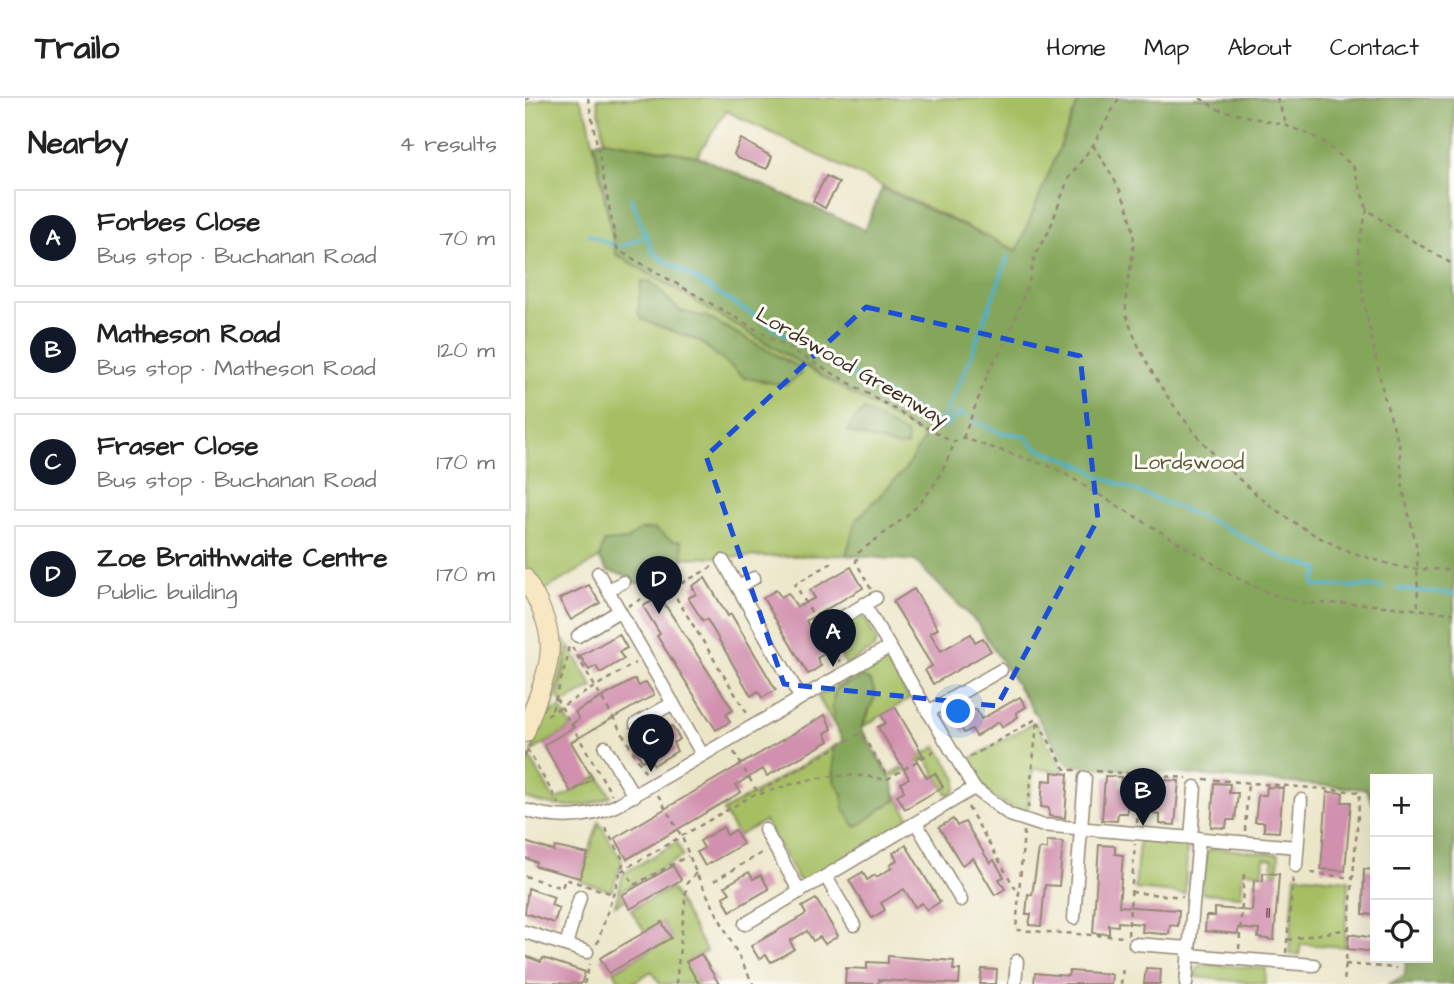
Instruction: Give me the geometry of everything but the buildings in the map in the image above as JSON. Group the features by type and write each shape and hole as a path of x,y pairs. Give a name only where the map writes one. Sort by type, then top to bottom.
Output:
{"street":[{"path":"723,562 800,696"},
{"path":"598,573 702,754"},
{"path":"525,578 541,604 550,639 549,663 527,742"},
{"path":"738,587 754,578"},
{"path":"608,590 622,582"},
{"path":"833,623 876,598"},
{"path":"864,604 958,764 974,789 991,803 1026,822 1297,847"},
{"path":"573,639 619,611"},
{"path":"525,810 564,817 597,814 634,796 800,696 888,647"},
{"path":"928,712 1001,670"},
{"path":"636,724 673,703"},
{"path":"605,747 634,796"},
{"path":"1074,918 1085,773"},
{"path":"1186,984 1193,898 1195,787"},
{"path":"745,924 974,789"},
{"path":"1294,871 1301,800"},
{"path":"916,823 961,900"},
{"path":"765,830 800,892"},
{"path":"826,877 854,925"},
{"path":"566,945 580,897"},
{"path":"525,932 587,952"},
{"path":"1135,944 1238,959 1314,965"},
{"path":"1015,984 1017,961"}],"path":[{"name":"Lordswood Greenway","path":"587,98 617,247 954,442 963,438 1055,468 1157,531 1272,594 1304,603 1364,604 1418,612 1454,613"},
{"path":"963,438 991,366 1006,343 1029,281 1035,255 1049,231 1068,180 1093,145 1119,98"},
{"path":"1201,98 1217,109 1287,126 1318,138 1353,166 1367,209 1358,247 1363,299 1384,396 1399,444 1403,490 1417,548 1418,612"},
{"path":"1277,98 1287,126"},
{"path":"1093,145 1123,196 1134,232 1127,318 1150,366 1185,421 1225,469 1309,532 1363,556 1416,569 1454,570"},
{"path":"1367,209 1396,231 1454,265"},
{"path":"876,598 856,562 858,553 882,538 923,502 942,475 954,442"},
{"path":"671,589 723,562"},
{"path":"832,563 795,584 845,671"},
{"path":"619,611 664,587 671,589 753,724"},
{"path":"550,639 573,639"},
{"path":"573,639 595,687 682,837 696,873 753,984"},
{"path":"552,712 573,639"},
{"path":"563,705 638,662"},
{"path":"556,698 614,798"},
{"path":"958,764 1036,719 1066,770 1360,792 1344,984"},
{"path":"1026,822 1038,723"},
{"path":"623,869 861,733 889,779"},
{"path":"727,740 757,794"},
{"path":"525,756 527,742"},
{"path":"527,742 563,810"},
{"path":"757,794 843,774 889,779 945,743"},
{"path":"1137,820 1140,774"},
{"path":"1245,829 1248,782"},
{"path":"961,796 1019,895"},
{"path":"584,984 624,861 597,814"},
{"path":"714,881 774,846"},
{"path":"623,869 634,885 689,855"},
{"path":"1285,963 1294,871"},
{"path":"676,984 687,883 696,873"},
{"path":"1311,873 1352,877"},
{"path":"1238,959 1244,874"},
{"path":"525,876 562,888 565,879 613,894"},
{"path":"1131,892 1193,898"},
{"path":"1287,940 1347,929"},
{"path":"1345,964 1396,968"},
{"path":"1121,984 1123,967"}],"highlighted area":[{"path":"866,307 1080,356 1098,519 997,706 784,684 706,456"}],"green space":[{"path":"545,98 579,98 588,117 616,254 925,437 905,470 857,519 846,555 599,559 541,592 525,565 525,105"},
{"path":"597,98 1080,98 1017,251 726,111 697,156 604,140"},
{"name":"Lordswood","path":"1080,98 1454,98 1454,984 1389,984 1405,975 1406,963 1433,963 1433,774 1370,774 1370,797 1366,789 1068,765 977,623 915,561 846,555 857,519 905,470 925,437 616,254 594,142 604,140 697,156 865,230 882,188 1017,251"},
{"path":"650,281 680,311 707,317 800,368 801,374 786,385 745,378 699,341 643,320 638,312 641,282"},
{"path":"864,410 907,435 907,446 898,447 848,432 851,423"},
{"path":"654,529 673,541 681,541 682,565 673,586 635,583 625,575 608,571 599,559 604,542 627,540 640,530"},
{"path":"860,616 866,619 877,642 874,648 846,665 827,632"},
{"path":"556,635 566,643 566,660 551,711 537,717"},
{"path":"570,647 593,687 562,704 558,697"},
{"path":"877,662 889,664 909,699 861,728 876,696 873,690 845,683 834,698 833,716 836,728 818,697"},
{"path":"863,677 871,682 876,696 861,728 893,783 896,801 855,827 843,807 843,794 834,781 833,747 843,741 835,722 833,703 836,689"},
{"path":"560,708 572,728 532,751 540,720"},
{"path":"1035,722 1064,771 1033,769 1027,815 992,797 965,762"},
{"path":"862,730 889,775 937,746 957,779 956,790 948,795 926,758 888,780 910,819 805,882 798,879 765,821 738,836 723,811"},
{"path":"529,756 555,801 599,776 611,796 579,806 547,804 525,798 525,769"},
{"path":"599,822 622,861 612,891 579,881"},
{"path":"1139,840 1184,844 1187,848 1185,894 1135,889"},
{"path":"677,842 683,856 621,891 625,900 615,905 623,874"},
{"path":"1213,848 1279,854 1278,874 1272,873 1273,859 1264,858 1263,873 1243,871 1241,896 1202,893 1206,853"},
{"path":"1295,875 1349,880 1344,947 1301,944 1299,955 1289,954"},
{"path":"671,888 706,951 687,962 699,984 660,984 652,971 631,984 621,984 614,971 671,938 662,922 645,932 631,910"},
{"path":"1203,964 1266,969 1265,984 1194,977 1198,967"}],"waterway":[{"path":"631,198 653,253 836,366 946,426 959,413 967,417"},
{"path":"588,234 614,246"},
{"path":"621,247 646,235"},
{"path":"941,424 969,361 1008,257"},
{"path":"974,421 1001,433 1024,435 1039,449 1223,526 1284,559 1320,569 1314,582 1316,586 1384,587"},
{"path":"1397,589 1454,594"}],"place":[{"name":"Zoe Braithwaite Centre","path":"659,614"},
{"name":"Forbes Close","path":"833,667"},
{"name":"Fraser Close","path":"651,772"},
{"name":"Matheson Road","path":"1143,826"}]}
